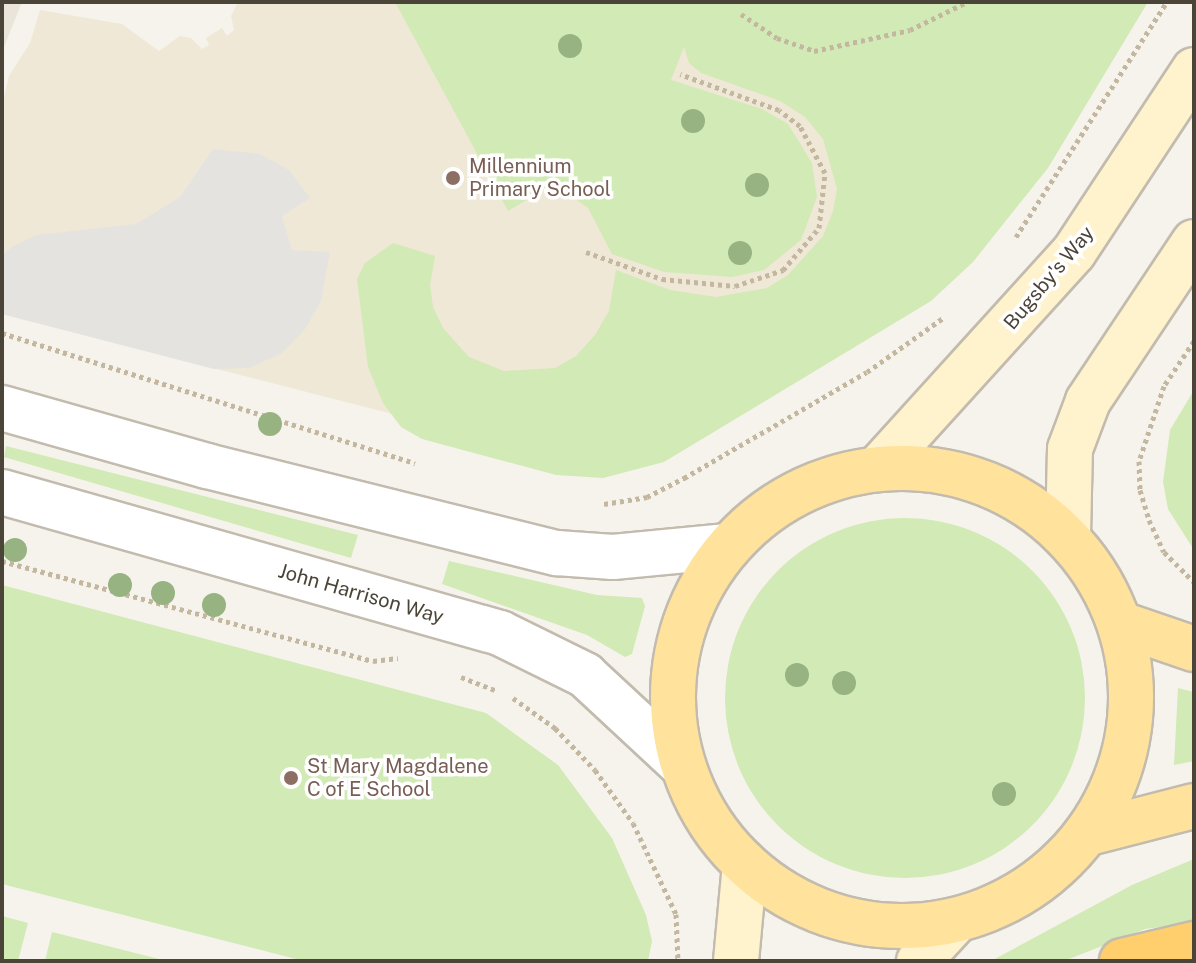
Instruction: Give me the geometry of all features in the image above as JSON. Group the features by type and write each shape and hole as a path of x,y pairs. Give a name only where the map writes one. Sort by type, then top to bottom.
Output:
{"highway":[{"path":"1122,961 1194,944"}],"main road":[{"path":"879,467 948,470 1013,494 1068,536 1100,577 1121,624 1133,696 1122,769 1089,833 1051,873 1029,888 955,922 899,928 843,920 791,898 745,864 718,835 683,766 672,709 676,650 695,595 727,546 770,507 809,487 879,467"},
{"path":"1121,624 1194,649"},
{"path":"1089,833 1194,806"}],"street":[{"name":"Bugsby's Way","path":"879,467 1074,252 1194,70"},
{"path":"1068,536 1070,449 1088,401 1194,242"},
{"path":"2,408 207,466 557,553 613,557 727,546"},
{"name":"John Harrison Way","path":"2,492 500,633 585,675 683,766"},
{"path":"736,961 745,864"},
{"path":"919,961 955,922"}],"path":[{"path":"741,14 777,38 814,51 910,30 967,2"},
{"path":"1010,244 1167,2"},
{"path":"586,252 662,279 735,286 783,270 819,228 826,202 825,173 800,126 779,110 680,74"},
{"path":"591,504 647,497 684,478 867,372 950,312"},
{"path":"2,333 402,459"},
{"path":"1194,341 1164,386 1139,461 1140,490 1164,552 1194,582"},
{"path":"2,561 373,661 399,657"},
{"path":"455,675 509,695 555,728 595,770 633,823 662,878 676,914 678,961"}],"shaded area":[{"path":"2,2 22,2 2,52"},
{"name":"Millennium Primary School","path":"238,2 1047,2 807,282 416,420 2,314 2,105 9,76 30,43 40,10 122,24 159,51 180,36 191,38 202,49 209,45 206,38 222,28 227,36 234,30 231,16"},
{"path":"213,149 260,154 289,170 310,198 282,216 292,250 330,252 321,301 305,329 282,353 249,368 214,369 2,314 2,255 12,247 36,235 136,224 180,197"}],"green space":[{"path":"395,2 1148,2 1048,168 973,262 931,301 664,462 603,478 556,475 422,439 401,427 383,403 368,367 357,279 365,263 393,243 435,256 430,285 433,307 443,328 469,357 504,371 555,368 576,356 595,335 609,311 616,270 670,290 716,297 767,288 788,275 823,236 833,211 837,189 823,139 805,117 780,101 701,73 689,63 684,47 671,80 762,109 788,124 812,163 817,197 801,240 764,270 732,277 664,272 612,254 588,208 554,184 508,211"},
{"path":"1194,390 1194,550 1168,509 1163,482 1170,430"},
{"path":"6,446 358,535 351,558 4,457"},
{"path":"905,518 940,521 974,532 1005,548 1032,571 1055,598 1071,629 1082,663 1085,698 1082,733 1071,767 1055,798 1032,825 1005,848 974,864 940,875 905,878 870,875 836,864 805,848 778,825 755,798 739,767 728,733 725,698 728,663 739,629 755,598 778,571 805,548 836,532 870,521"},
{"path":"449,561 597,595 642,598 645,606 632,654 625,657 587,635 442,584"},
{"name":"St Mary Magdalene C of E School","path":"2,585 486,713 558,765 612,838 646,915 652,941 648,961 304,961 2,884"},
{"path":"1178,688 1194,692 1194,761 1174,765"},
{"path":"1194,859 1194,923 1145,929 1064,961 991,961 1132,885"},
{"path":"2,916 28,923 18,961 2,961"},
{"path":"52,932 167,961 45,961"}],"place":[{"name":"Millennium Primary School","path":"453,178"},
{"name":"St Mary Magdalene C of E School","path":"291,778"}]}
